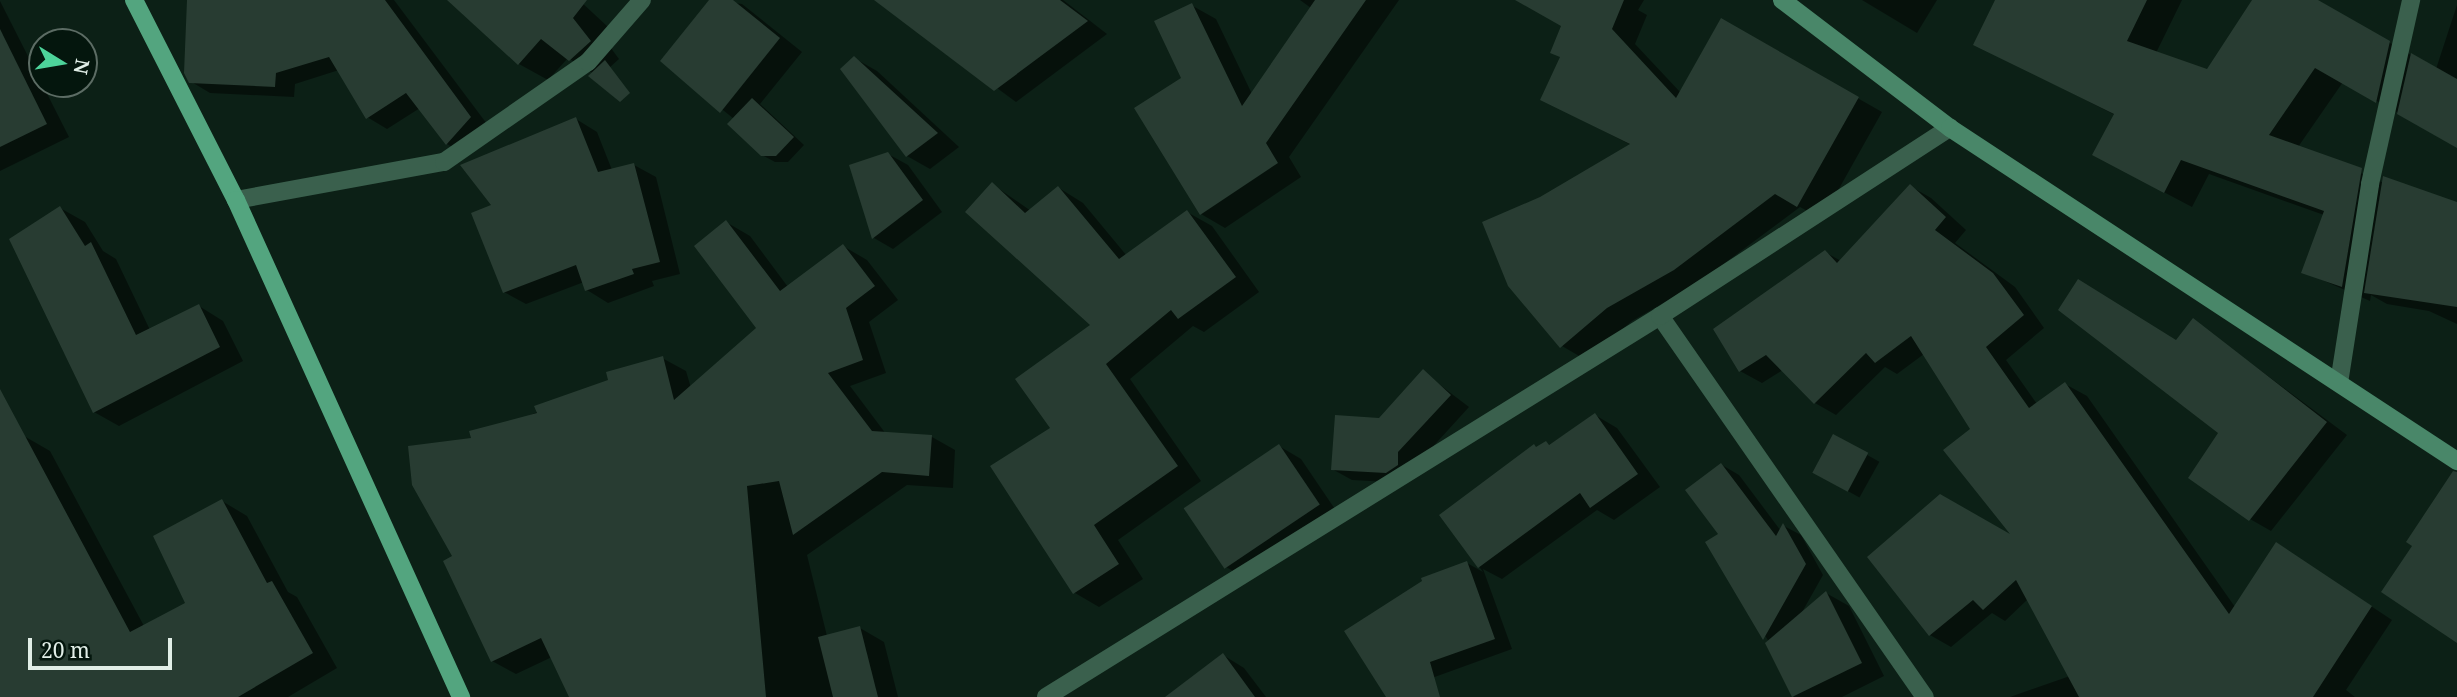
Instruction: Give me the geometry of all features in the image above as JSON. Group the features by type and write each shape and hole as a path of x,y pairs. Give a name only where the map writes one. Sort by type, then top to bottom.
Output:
{"main road":[{"path":"134,0 236,200 461,697"}],"street":[{"path":"236,200 444,162 588,62 642,0"},
{"path":"1782,0 1950,128 2457,461"},
{"path":"2339,383 2370,184 2411,0"},
{"path":"1046,697 1660,316 1950,128"},
{"path":"1660,316 1925,697"}],"building":[{"path":"187,0 385,0 471,117 446,145 406,93 366,119 329,57 276,73 275,87 189,83 184,73"},
{"path":"447,0 587,0 573,18 591,41 569,61 541,39 518,65"},
{"path":"709,0 733,0 780,38 720,113 660,61"},
{"path":"874,0 1060,0 1088,21 994,91"},
{"path":"1315,0 1366,0 1266,143 1278,163 1200,215 1134,108 1181,78 1154,21 1192,3 1242,106"},
{"path":"1515,0 1624,0 1612,29 1676,98 1721,18 1859,97 1797,207 1775,194 1674,270 1607,308 1560,348 1508,286 1482,222 1540,197 1630,144 1540,100 1560,57 1550,53 1561,26"},
{"path":"1995,0 2147,0 2127,41 2207,69 2252,0 2318,0 2390,41 2376,103 2315,68 2269,135 2362,168 2342,287 2301,273 2324,211 2181,160 2164,193 2092,155 2114,114 1973,45"},
{"path":"0,29 28,86 28,98 34,98 47,124 0,147"},
{"path":"2411,53 2457,79 2457,148 2397,114"},
{"path":"854,56 938,133 906,157 840,69"},
{"path":"605,60 630,93 620,102 588,76"},
{"path":"752,98 794,137 776,156 761,156 727,124"},
{"path":"576,117 598,172 634,163 660,262 632,269 634,274 585,291 576,265 503,293 471,213 491,205 460,165"},
{"path":"888,152 923,200 872,239 849,165"},
{"path":"2383,176 2457,202 2457,307 2364,293"},
{"path":"992,182 1025,213 1058,186 1119,259 1187,210 1236,277 1178,319 1171,310 1106,364 1178,466 1094,525 1119,564 1073,594 990,466 1050,428 1015,379 1090,325 965,212"},
{"path":"1910,184 1946,217 1935,230 1993,273 2024,315 1986,347 2029,408 2065,382 2229,614 2276,542 2372,606 2313,697 2079,697 2016,580 1983,610 1973,600 1929,636 1867,557 1940,494 2010,534 1943,450 1970,429 1911,336 1875,363 1866,353 1814,404 1766,355 1739,372 1713,329 1825,250 1837,263"},
{"path":"60,206 85,246 91,242 136,335 199,304 220,347 93,413 9,239"},
{"path":"726,220 780,291 843,244 875,286 846,308 863,360 828,373 872,431 932,435 929,476 882,472 793,535 779,481 747,486 766,697 569,697 541,638 491,662 443,561 452,556 412,485 408,446 471,438 469,431 537,413 534,406 608,380 606,372 663,356 674,400 756,328 694,246"},
{"path":"2078,279 2176,340 2193,318 2327,422 2249,521 2188,478 2218,433 2058,310"},
{"path":"1423,369 1451,395 1398,452 1398,465 1386,473 1331,470 1335,415 1379,418"},
{"path":"0,389 130,632 185,603 153,536 222,499 267,583 272,581 313,653 238,697 0,697"},
{"path":"1595,413 1638,474 1590,508 1580,493 1478,568 1439,515 1534,444 1536,447 1546,441 1549,445"},
{"path":"1833,434 1868,453 1848,492 1812,473"},
{"path":"1279,444 1320,505 1224,569 1184,508"},
{"path":"1721,463 1776,536 1783,523 1806,564 1763,640 1705,542 1718,534 1685,490"},
{"path":"2453,471 2457,472 2457,643 2381,592 2412,546 2406,542"},
{"path":"1467,561 1495,639 1430,662 1440,697 1386,697 1344,631 1422,581 1421,578"},
{"path":"1826,591 1862,663 1792,697 1765,643"},
{"path":"860,626 878,697 833,697 818,637"},
{"path":"1223,653 1255,697 1165,697"}]}
